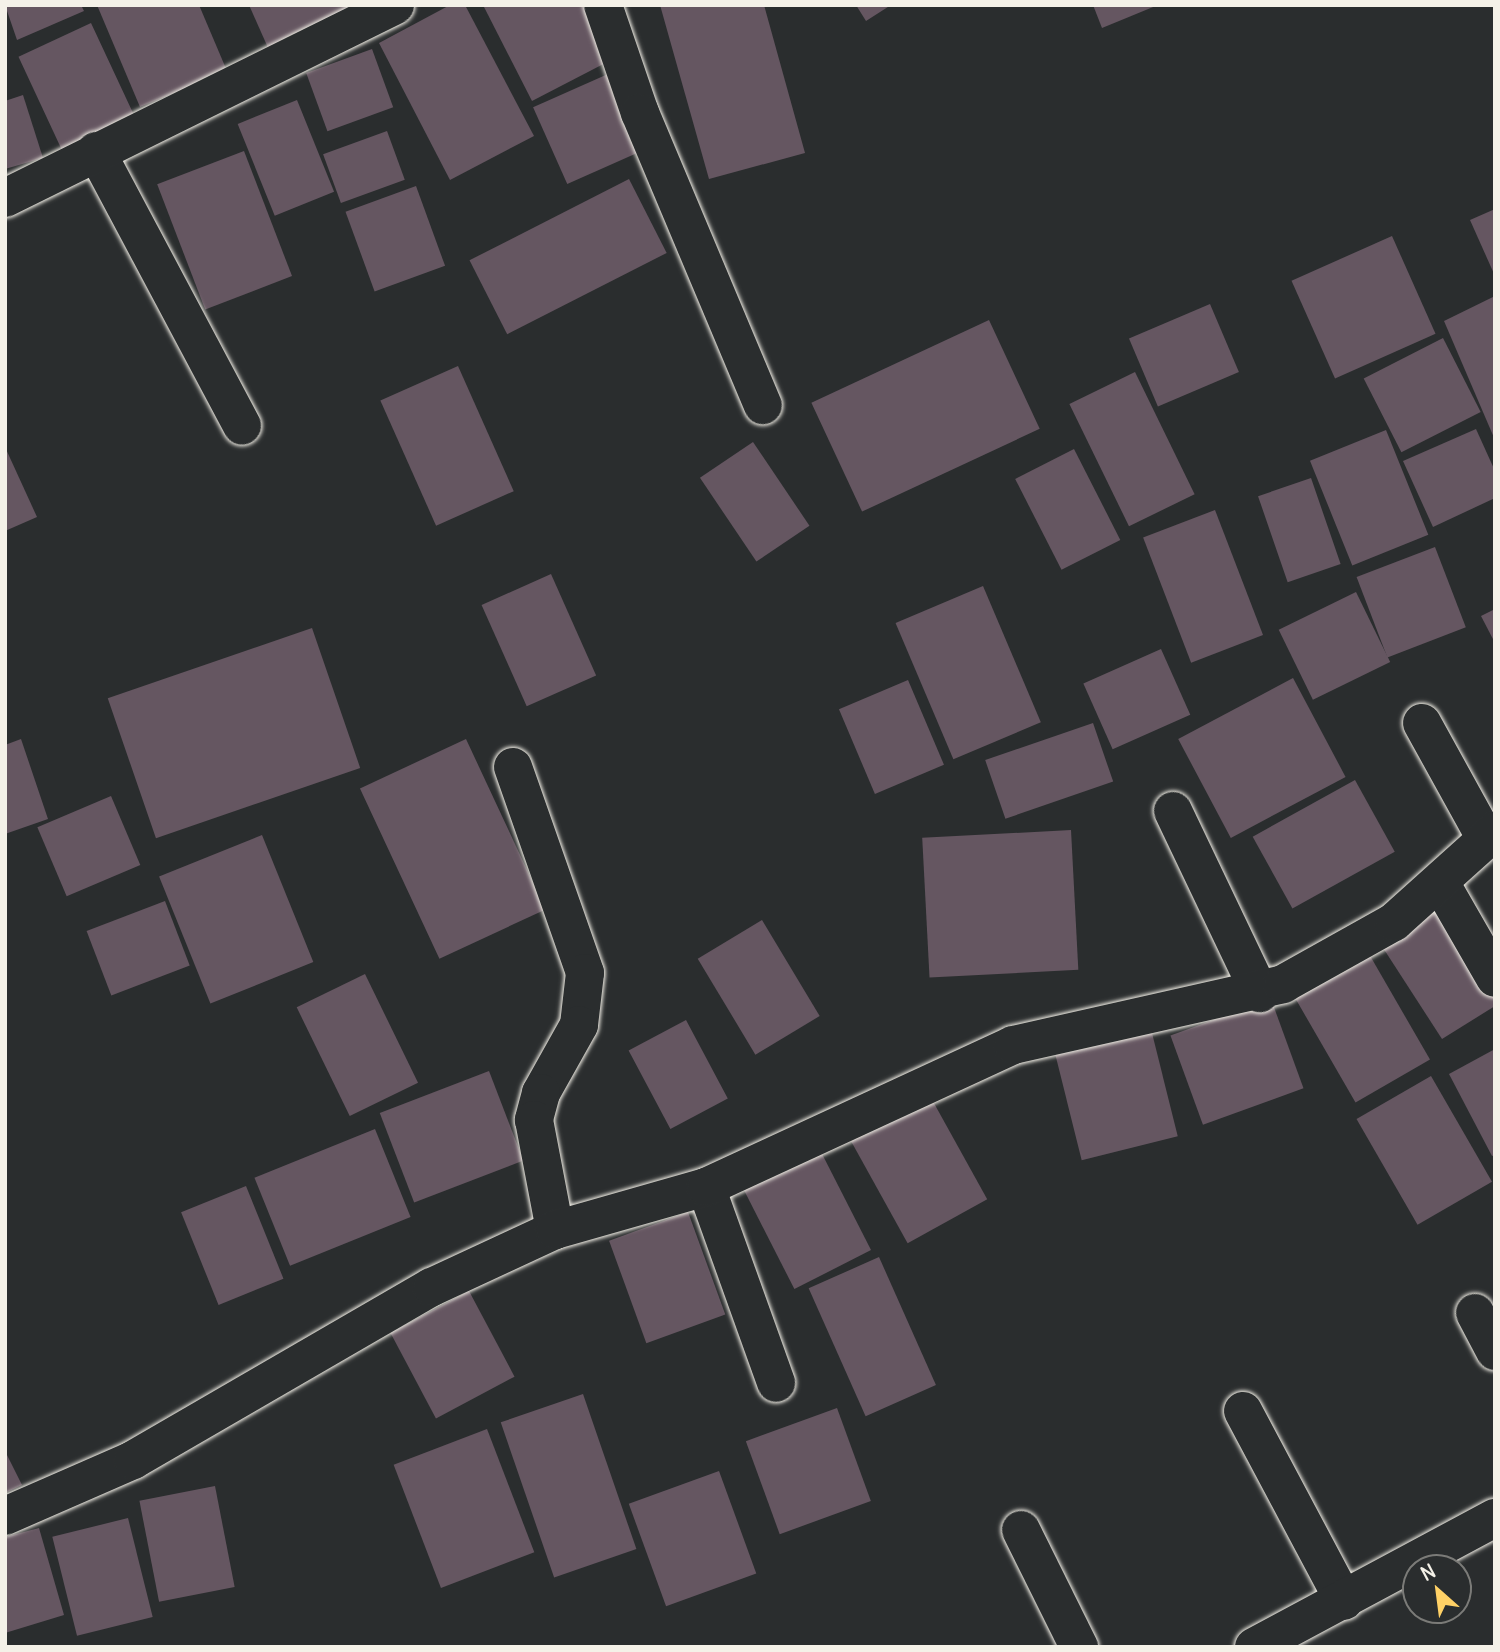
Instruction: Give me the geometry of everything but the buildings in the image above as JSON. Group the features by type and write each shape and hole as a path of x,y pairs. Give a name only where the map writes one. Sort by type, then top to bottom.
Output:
{"street":[{"path":"5,198 395,5"},
{"path":"603,5 640,113 763,405"},
{"path":"96,151 242,426"},
{"path":"5,1517 133,1461 432,1287 555,1230 706,1187 1013,1045 1260,993 1345,954 1441,884 1490,834 1422,723"},
{"path":"513,767 585,973 579,1025 541,1093 534,1119 555,1230"},
{"path":"1172,811 1260,993"},
{"path":"1441,884 1495,978"},
{"path":"706,1187 776,1382"},
{"path":"1475,1313 1495,1351"},
{"path":"1242,1411 1344,1601"},
{"path":"1254,1647 1495,1518"},
{"path":"1021,1530 1079,1647"}]}
